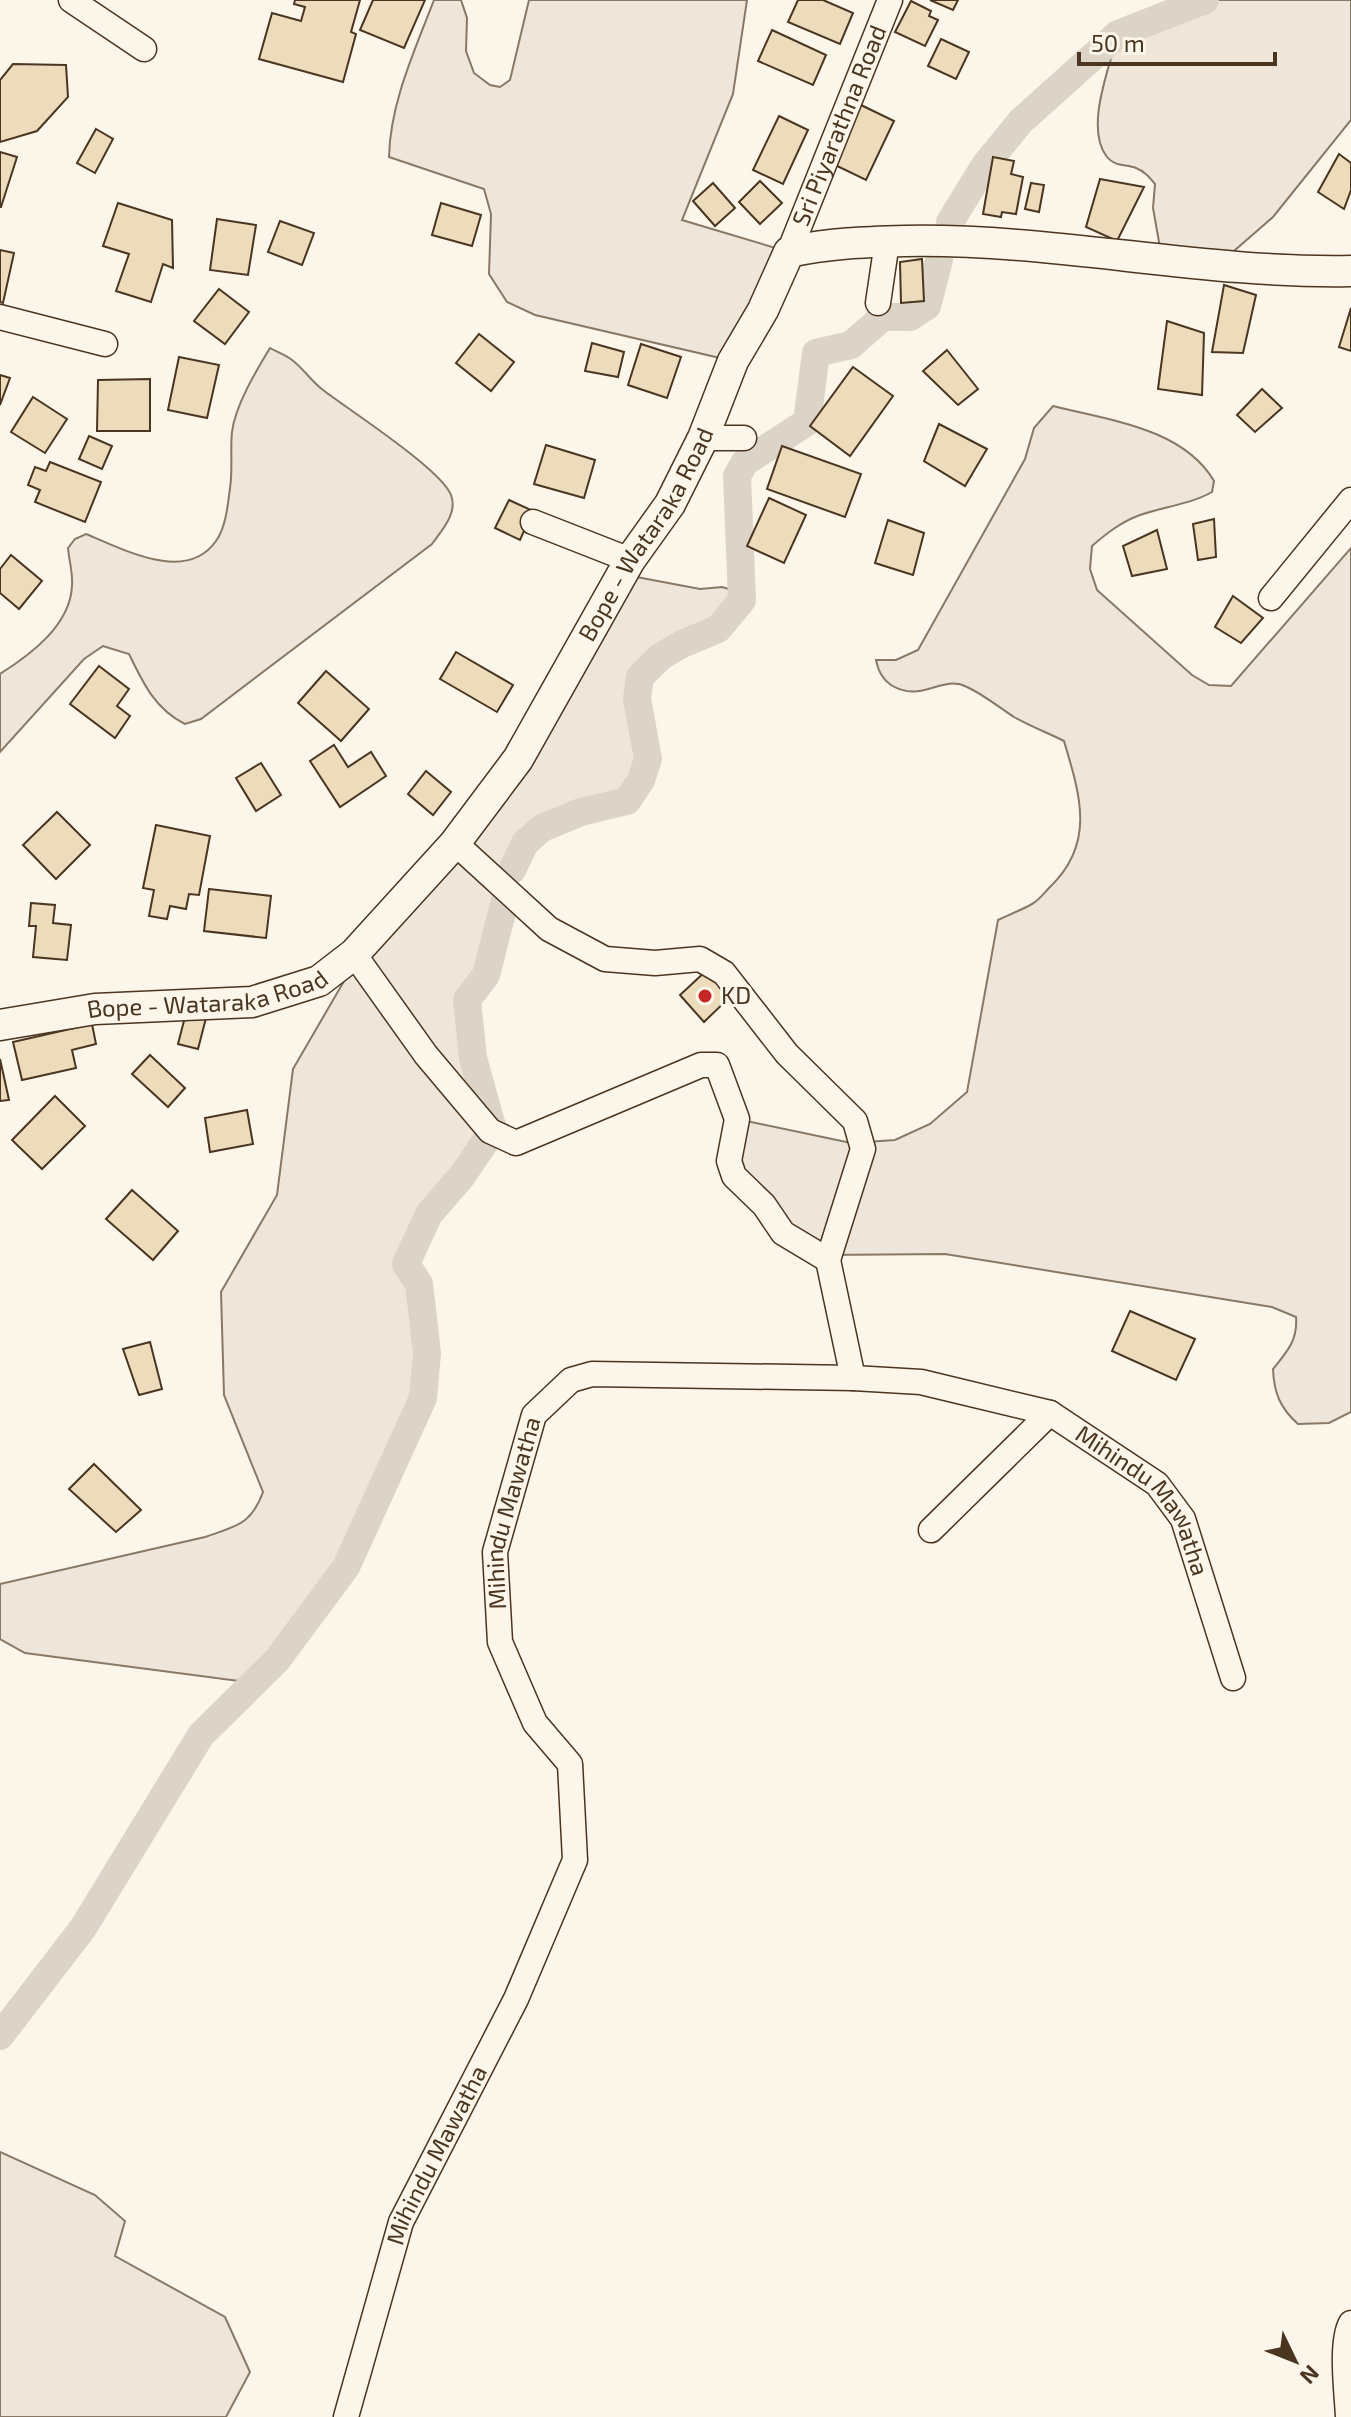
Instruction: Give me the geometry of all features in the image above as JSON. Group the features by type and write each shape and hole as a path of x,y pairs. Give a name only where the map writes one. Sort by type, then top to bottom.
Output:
{"street":[{"path":"71,0 144,49"},
{"name":"Sri Piyarathna Road","path":"789,252 890,0"},
{"path":"789,252 822,244 964,240 1233,266 1317,272 1351,271"},
{"path":"878,303 887,242"},
{"name":"Bope - Wataraka Road","path":"0,1025 95,1009 252,1002 319,981 354,954 455,843 518,759 630,560 670,504 703,438 733,361 763,310 789,252"},
{"path":"0,317 105,344"},
{"path":"703,438 744,438"},
{"path":"1271,598 1351,500"},
{"path":"533,522 630,560"},
{"path":"455,843 549,929 605,959 655,963 700,959 724,973 787,1054 855,1121 863,1149 828,1260 853,1378"},
{"path":"354,954 426,1055 490,1131 516,1143 701,1065 717,1065 737,1119 729,1161 734,1176 764,1205 783,1233 828,1260"},
{"name":"Mihindu Mawatha","path":"346,2417 401,2222 516,1999 575,1860 570,1764 535,1723 500,1642 495,1552 534,1415 571,1380 592,1374 921,1382 1050,1413 1157,1484 1183,1519 1233,1678"},
{"path":"931,1530 1050,1413"},
{"path":"1348,2417 1347,2352 1351,2323"}],"shaded area":[{"path":"434,0 461,0 467,18 466,51 474,73 490,85 500,87 510,80 529,0 747,0 733,94 682,220 789,252 733,361 535,315 507,302 489,274 491,214 484,189 389,157 399,97"},
{"path":"1205,0 1351,0 1351,120 1273,217 1219,264 1162,259 1153,208 1155,184 1139,169 1110,160 1101,145 1098,130 1101,97 1118,34"},
{"path":"270,348 292,360 323,390 393,440 444,484 453,502 451,515 444,527 432,544 201,719 185,724 175,718 151,694 129,654 103,646 84,659 0,752 0,674 36,648 65,613 72,585 68,548 75,539 86,534 135,554 171,562 203,554 216,541 227,508 231,481 231,439 237,411"},
{"path":"1053,406 1120,422 1164,438 1184,449 1214,481 1212,492 1204,496 1140,515 1114,528 1092,546 1090,569 1097,590 1192,675 1209,685 1231,686 1351,548 1351,1412 1329,1423 1298,1424 1279,1400 1273,1369 1293,1339 1296,1317 1272,1307 945,1254 824,1255 734,1176 737,1119 851,1143 895,1140 930,1124 967,1092 998,920 1037,900 1064,870 1074,853 1079,836 1079,799 1064,741 958,684 922,691 902,690 885,680 876,660 896,660 918,650 1025,459 1034,428"},
{"path":"626,575 700,589 722,587 743,593 738,608 728,619 653,663 642,675 637,698 645,740 645,769 632,795 619,804 577,813 548,824 531,836 520,852 514,872 511,916 506,936 492,965 467,1000 473,1058 494,1129 480,1152 430,1213 406,1264 419,1284 427,1353 423,1398 346,1567 277,1660 254,1683 25,1653 0,1639 0,1584 205,1537 241,1523 258,1503 263,1492 224,1395 221,1292 277,1195 293,1069 358,957 448,862"},
{"path":"0,2152 95,2195 125,2221 115,2256 225,2317 250,2372 226,2417 0,2417"}],"building":[{"path":"295,0 360,0 351,32 356,34 343,82 259,59 272,13 301,21 305,7 294,4"},
{"path":"373,0 425,0 404,48 360,30"},
{"path":"798,0 823,0 853,13 840,44 788,22"},
{"path":"930,0 958,0 953,10"},
{"path":"911,1 931,11 929,16 938,20 925,46 895,32"},
{"path":"772,30 826,55 813,85 758,61"},
{"path":"941,39 969,52 956,79 928,66"},
{"path":"13,64 66,65 68,97 37,131 0,142 0,80"},
{"path":"861,105 894,121 866,180 833,164"},
{"path":"779,116 808,130 783,184 753,170"},
{"path":"96,129 113,139 95,173 77,163"},
{"path":"0,152 17,157 1,207 0,207"},
{"path":"1339,154 1351,163 1351,190 1344,209 1318,192"},
{"path":"993,157 1014,161 1011,174 1023,177 1016,214 1002,212 1001,217 983,214"},
{"path":"1100,179 1144,187 1117,241 1086,227"},
{"path":"760,181 782,203 760,224 739,202"},
{"path":"713,183 735,208 715,226 693,201"},
{"path":"1031,183 1044,185 1039,212 1025,209"},
{"path":"118,203 172,220 173,268 163,264 151,302 116,291 129,254 103,246"},
{"path":"441,203 481,215 472,246 432,235"},
{"path":"217,219 256,225 248,275 210,270"},
{"path":"280,221 314,233 302,265 268,252"},
{"path":"0,250 14,253 3,303 0,302"},
{"path":"922,259 924,301 901,303 900,262"},
{"path":"1224,285 1256,295 1243,353 1212,352"},
{"path":"219,289 249,312 225,344 194,321"},
{"path":"1351,308 1351,351 1339,347"},
{"path":"1167,321 1204,333 1202,395 1158,389"},
{"path":"479,334 514,362 491,391 456,363"},
{"path":"592,343 624,352 618,377 585,371"},
{"path":"641,344 681,357 667,398 628,385"},
{"path":"947,350 978,389 958,405 923,371"},
{"path":"179,357 219,365 207,418 168,410"},
{"path":"853,367 893,396 850,456 810,426"},
{"path":"0,375 10,378 0,405"},
{"path":"150,379 150,431 97,431 98,380"},
{"path":"1262,389 1282,408 1255,432 1237,415"},
{"path":"33,397 67,419 45,453 11,432"},
{"path":"939,424 987,449 965,486 924,461"},
{"path":"89,436 112,446 102,469 79,459"},
{"path":"546,445 595,460 584,498 534,484"},
{"path":"782,446 861,474 845,517 767,489"},
{"path":"50,462 101,482 85,522 35,502 40,490 28,485 35,467 46,471"},
{"path":"769,498 806,515 784,563 747,546"},
{"path":"509,500 533,511 520,540 495,528"},
{"path":"1214,519 1216,557 1198,560 1193,524"},
{"path":"888,520 924,533 913,575 875,563"},
{"path":"1157,530 1167,569 1132,576 1123,546"},
{"path":"11,555 42,581 19,609 0,593 0,569"},
{"path":"1233,596 1263,618 1241,643 1215,627"},
{"path":"456,652 513,685 497,712 440,679"},
{"path":"99,666 129,689 117,706 130,716 115,738 70,704"},
{"path":"326,671 369,709 341,741 298,703"},
{"path":"334,745 348,767 371,752 386,776 340,807 310,761"},
{"path":"261,763 281,795 256,811 236,778"},
{"path":"426,771 451,792 433,815 408,794"},
{"path":"57,812 90,845 56,879 23,845"},
{"path":"156,825 210,836 199,895 189,894 186,909 170,906 167,919 149,916 154,890 143,888"},
{"path":"209,889 271,896 266,938 204,931"},
{"path":"31,903 55,905 53,923 71,925 67,960 33,957 36,926 29,926"},
{"name":"KD","path":"707,970 731,996 704,1022 680,995"},
{"path":"186,1013 206,1018 198,1049 178,1044"},
{"path":"92,1024 96,1044 72,1050 76,1068 22,1080 13,1042"},
{"path":"150,1055 185,1088 168,1107 132,1074"},
{"path":"0,1059 9,1100 0,1101"},
{"path":"55,1096 85,1126 42,1169 12,1140"},
{"path":"247,1110 253,1144 210,1152 205,1118"},
{"path":"132,1190 178,1231 153,1260 106,1219"},
{"path":"1130,1311 1195,1339 1176,1380 1112,1351"},
{"path":"150,1342 162,1389 139,1395 123,1349"},
{"path":"94,1464 141,1510 116,1532 69,1489"}],"waterway":[{"path":"950,222 985,165 1021,121 1118,34 1205,0"},
{"path":"512,870 525,843 542,828 581,812 627,801 641,780 648,759 637,699 640,677 660,657 718,629 742,600 737,476 745,462 807,422 816,353 851,345 883,317 910,317 927,306 939,260"},
{"path":"492,1126 473,1058 467,1000 486,975 505,901"},
{"path":"0,2036 83,1928 201,1735 277,1660 346,1567 423,1398 427,1353 419,1284 406,1264 429,1214 462,1176 485,1142"}],"place":[{"name":"KD","path":"705,996"}]}
